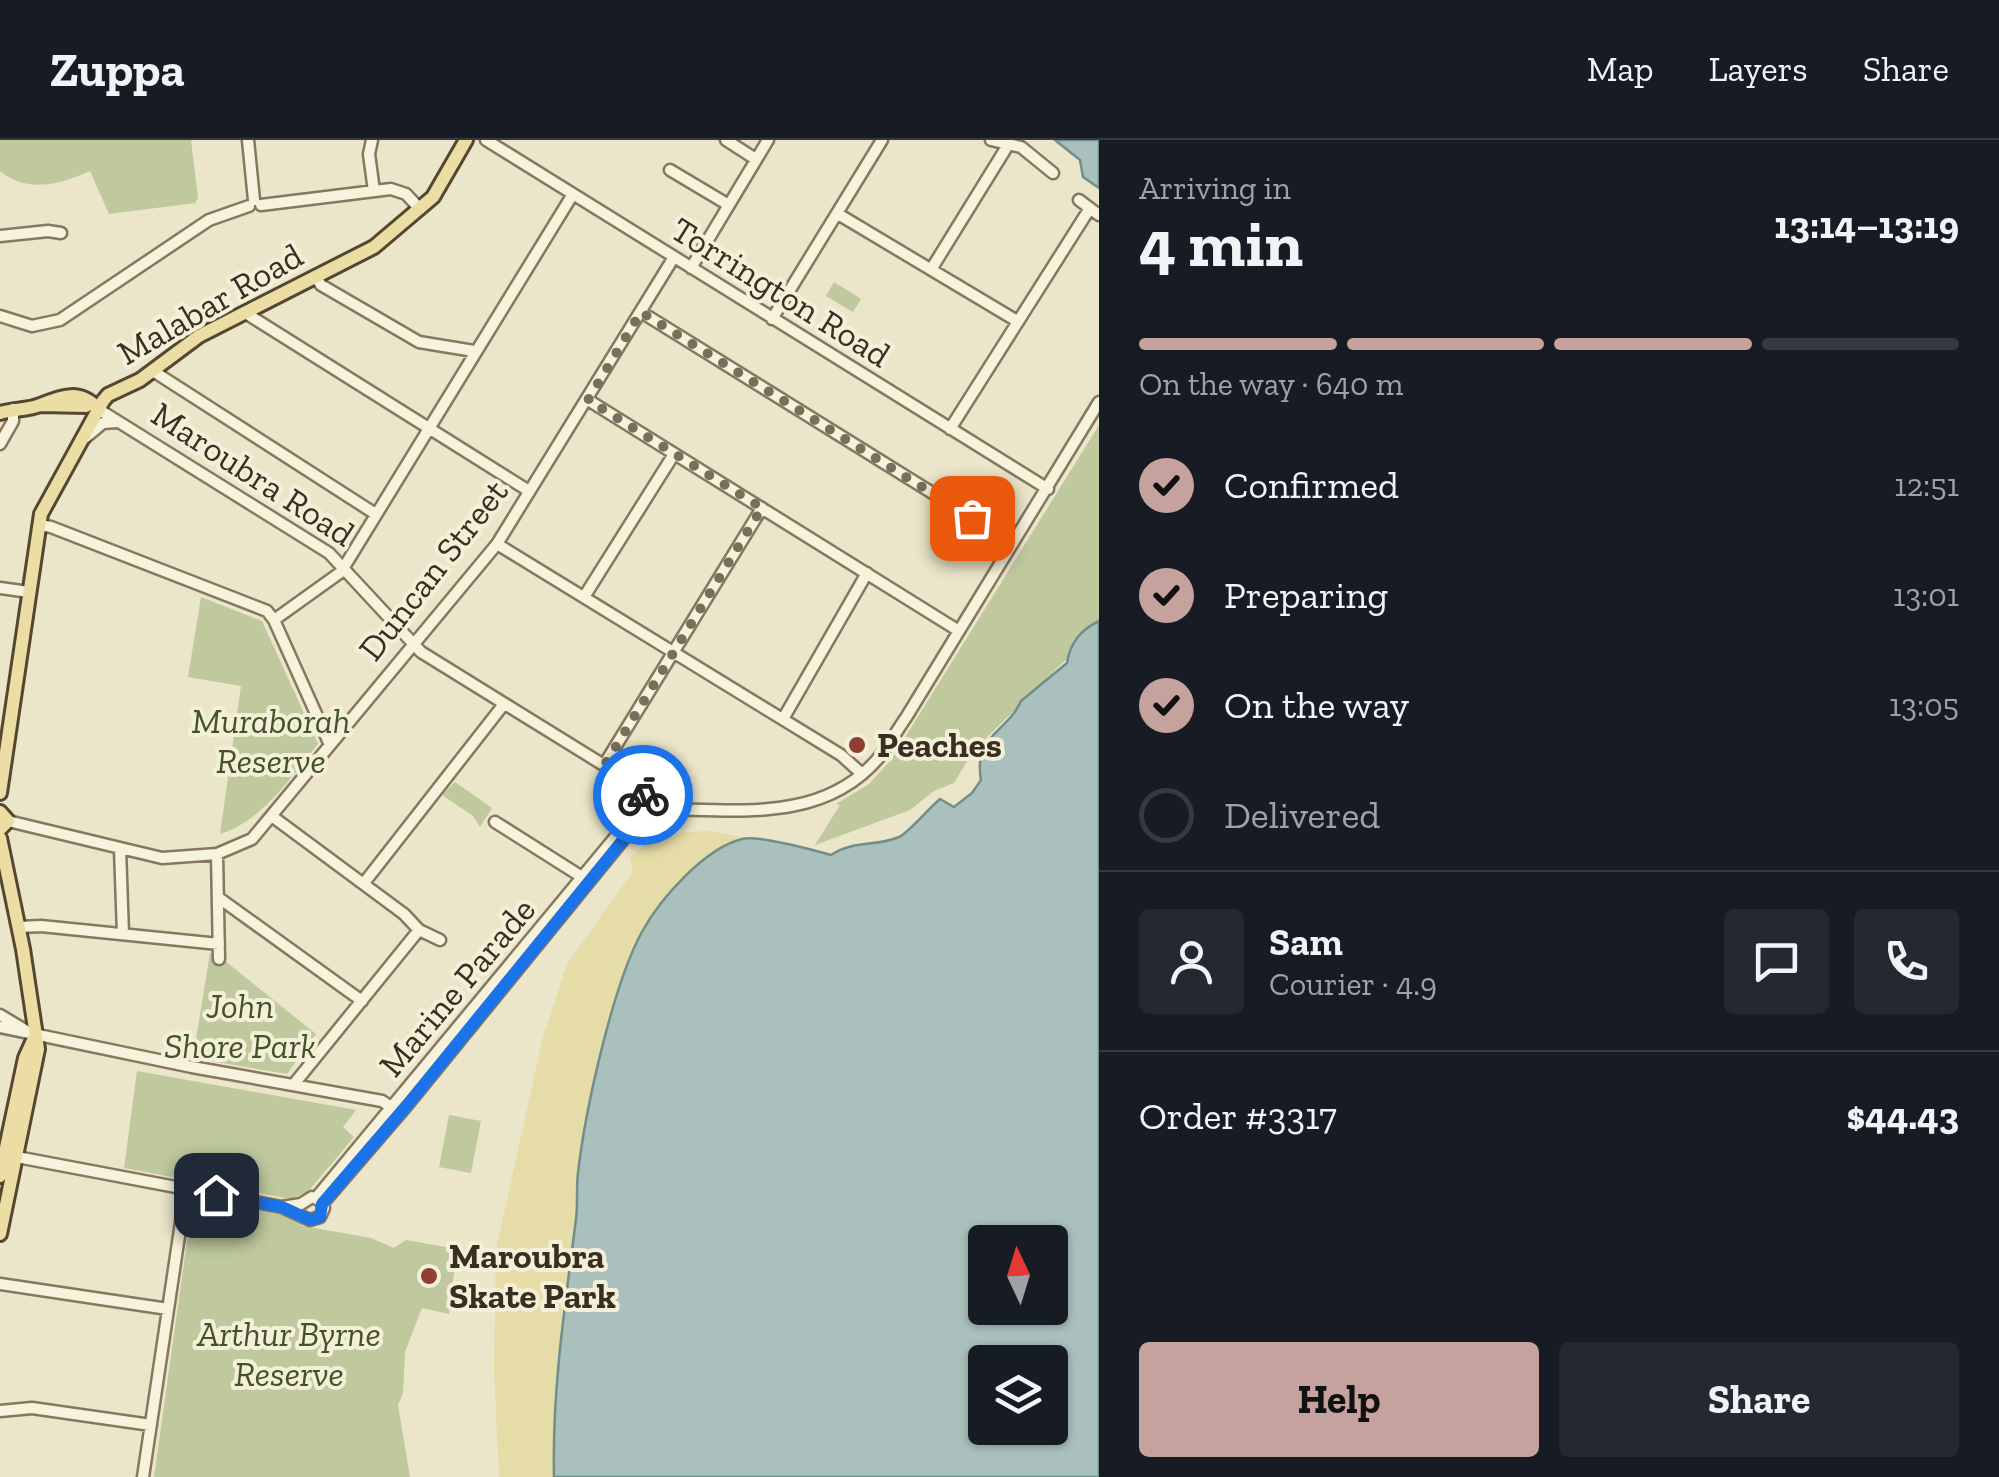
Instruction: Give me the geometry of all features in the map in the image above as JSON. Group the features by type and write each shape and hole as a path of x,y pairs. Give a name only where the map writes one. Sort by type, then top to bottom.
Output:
{"main road":[{"name":"Malabar Road","path":"0,793 38,525 46,500 98,409 108,395 152,372 199,336 374,247 439,188 466,140"},
{"path":"6,411 68,394 112,387 125,389"},
{"name":"Maroubra Road","path":"68,394 90,399 98,409"},
{"path":"41,404 80,404 98,409"},
{"path":"0,838 19,927 34,1036 7,1156 0,1234"},
{"path":"0,1176 7,1156"}],"street":[{"path":"248,140 255,204"},
{"path":"372,140 369,154 374,192"},
{"name":"Torrington Road","path":"486,140 1048,488"},
{"path":"726,140 754,158"},
{"path":"691,268 768,140"},
{"path":"772,318 882,140"},
{"path":"992,140 1021,147 1053,173"},
{"path":"932,268 1008,145"},
{"path":"670,170 728,204"},
{"path":"0,316 32,326 60,320 209,220 255,204 398,190 420,209"},
{"path":"274,620 341,572 574,194"},
{"path":"950,429 1017,321 1094,211 1079,200"},
{"path":"838,214 1017,321"},
{"path":"0,236 60,233"},
{"name":"Duncan Street","path":"2,821 162,858 217,854 252,839 497,544 674,256"},
{"path":"316,276 338,295 419,342 474,351"},
{"path":"244,312 529,491"},
{"path":"641,312 1013,542"},
{"path":"152,372 374,513"},
{"path":"588,400 959,631"},
{"path":"645,810 658,818 662,809 786,808 834,794 862,774 882,754 1099,402"},
{"name":"Maroubra Road","path":"98,409 320,547 344,566 412,644 639,788 645,810 657,800 662,809"},
{"path":"0,444 13,421 6,411"},
{"path":"79,443 100,424 118,422"},
{"path":"584,597 674,454"},
{"path":"604,766 762,508"},
{"path":"38,525 267,611 330,745"},
{"path":"497,544 842,755 862,774"},
{"path":"782,718 867,574"},
{"path":"0,588 29,592"},
{"path":"364,883 504,704"},
{"name":"Marine Parade","path":"396,1111 619,830 645,810"},
{"name":"Marine Parade","path":"319,1201 645,810"},
{"path":"273,817 364,883 419,930 440,940"},
{"path":"495,822 582,876"},
{"path":"120,850 123,934"},
{"path":"217,854 220,960"},
{"path":"219,898 362,1001"},
{"path":"19,927 219,944"},
{"path":"294,1084 419,930"},
{"path":"0,1015 34,1036"},
{"path":"0,1026 34,1036 382,1101 396,1111"},
{"path":"7,1156 301,1209"},
{"path":"143,1477 186,1189"},
{"path":"309,1197 319,1201 323,1211 317,1219 308,1220 301,1209 309,1197"},
{"path":"0,1284 168,1309"},
{"path":"0,1411 32,1408 151,1424"}],"green space":[{"path":"0,140 191,140 198,198 195,203 109,214 90,171 56,183 33,185 0,171"},
{"path":"834,282 861,299 853,312 826,296"},
{"path":"1099,425 1099,627 974,750 954,783 934,791 910,810 815,845 840,805 836,804 869,784 891,760"},
{"name":"Muraborah Reserve","path":"201,597 262,621 318,744 263,808 220,834 241,686 188,677"},
{"path":"455,782 492,808 480,827 473,816 442,795"},
{"name":"John Shore Park","path":"210,953 316,1034 287,1074 193,1058"},
{"path":"137,1071 356,1110 343,1127 354,1137 307,1193 290,1199 124,1168"},
{"path":"449,1115 481,1121 471,1173 439,1167"},
{"name":"Arthur Byrne Reserve","path":"193,1198 297,1217 303,1226 371,1238 394,1248 406,1240 457,1249 449,1314 422,1308 405,1352 403,1393 398,1405 410,1477 154,1477"}],"sand":[{"path":"711,831 746,838 711,855 683,879 659,908 625,975 603,1049 578,1175 557,1380 554,1477 499,1477 494,1369 496,1250 542,1041 567,964 633,872 630,857 653,838 663,842 684,832"}],"water":[{"path":"1055,140 1099,140 1099,188 1083,177 1080,160"},
{"path":"1099,621 1099,1477 554,1477 557,1380 582,1147 611,1014 632,953 651,917 699,863 728,844 750,838 831,855 848,847 899,837 940,799 954,807 981,780 980,765 986,744 1021,701 1067,663 1081,633"}],"way so far":[{"path":"643,795 623,776 604,766 762,508 588,400 641,312 972,518"}],"place":[{"name":"Peaches","path":"857,745"},
{"name":"Maroubra Skate Park","path":"429,1276"}],"route":[{"path":"216,1195 282,1207 310,1220 320,1217 322,1204 379,1140 627,835 649,820 640,811 646,800 643,795"}]}
